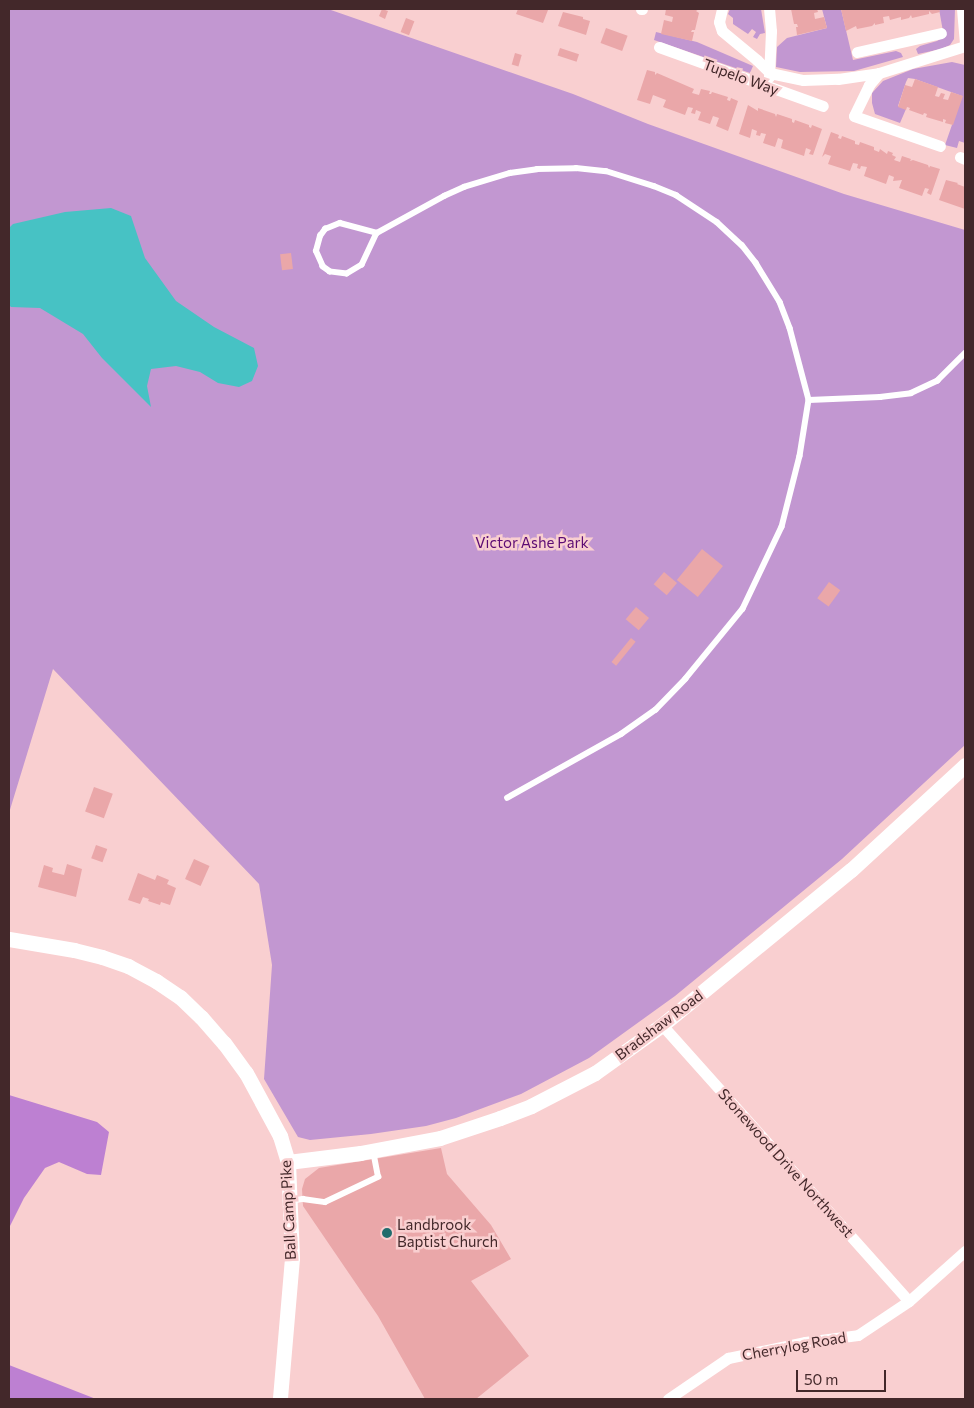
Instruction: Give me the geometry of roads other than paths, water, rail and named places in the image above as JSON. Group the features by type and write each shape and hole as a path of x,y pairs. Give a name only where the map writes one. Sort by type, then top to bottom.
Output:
{"street":[{"path":"722,9 719,22 722,30 770,73 812,80 838,79 879,73 965,46 962,9"},
{"path":"767,86 770,73 771,31 769,9"},
{"path":"857,52 941,33"},
{"path":"907,42 912,63"},
{"name":"Tupelo Way","path":"659,47 823,106"},
{"path":"879,73 869,85 854,116 940,146"},
{"name":"Bradshaw Road","path":"288,1162 440,1138 530,1106 595,1072 662,1024 851,870 965,765"},
{"name":"Ball Camp Pike","path":"9,939 102,957 128,966 156,980 180,997 224,1043 246,1073 280,1136 288,1162 292,1258 280,1399"},
{"name":"Stonewood Drive Northwest","path":"662,1024 909,1301"},
{"name":"Cherrylog Road","path":"668,1399 728,1358 805,1342 858,1335 909,1301 965,1251"}],"lane":[{"path":"377,233 348,224 332,225 320,236 316,252 318,260 330,272 339,274 355,271 362,265 377,233 444,196 464,187 510,173 537,169 576,168 606,171 654,186 676,195 716,222 742,245 756,263 780,302 790,328 809,400 800,456 782,527 743,609 686,680 656,710 622,734 508,798"},
{"path":"809,400 880,397 911,393 937,381 965,353"},
{"path":"290,1201 302,1199 325,1202 378,1176 373,1150"}],"water":[{"path":"111,208 131,216 145,258 176,301 214,327 254,348 258,366 252,381 239,387 218,383 200,372 176,366 151,369 147,386 151,407 102,358 83,334 40,308 11,307 9,305 9,228 13,224 65,212"}],"place":[{"name":"Landbrook Baptist Church","path":"387,1233"}],"park label":[{"name":"Victor Ashe Park","path":"532,543"}]}
